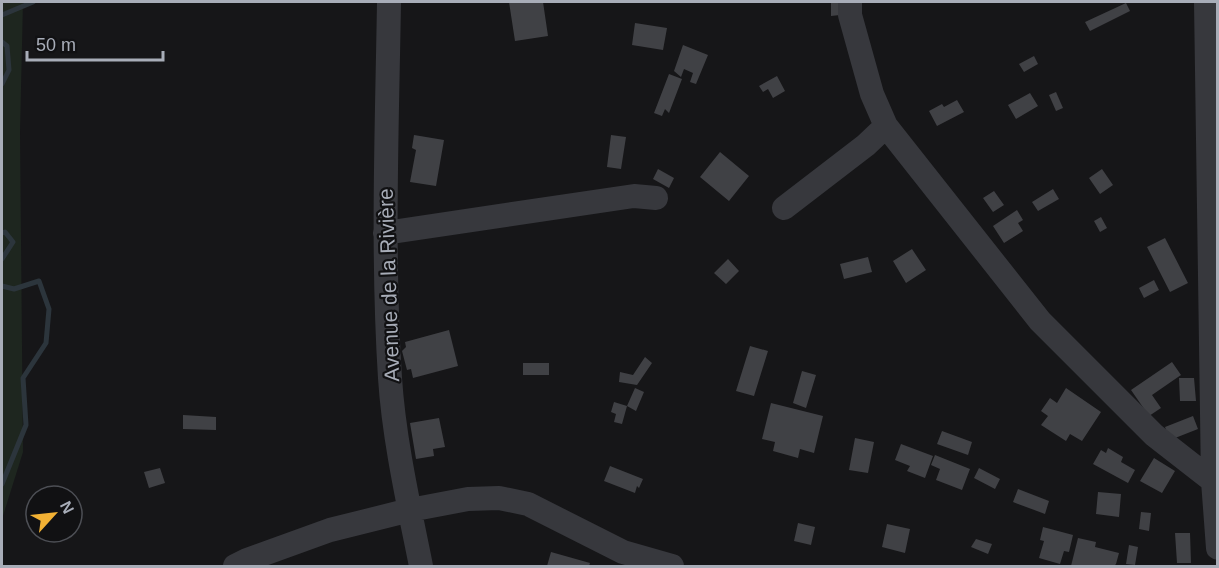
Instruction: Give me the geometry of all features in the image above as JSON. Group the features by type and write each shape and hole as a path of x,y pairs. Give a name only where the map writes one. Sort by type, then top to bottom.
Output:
{"street":[{"name":"Avenue de la Rivière","path":"389,2 385,233 390,381 421,567"},
{"path":"850,2 850,15 872,94 886,126 1040,321 1154,435 1213,481"},
{"path":"1206,2 1213,481 1218,548"},
{"path":"784,208 866,146 886,126"},
{"path":"385,233 634,196 656,198"},
{"path":"236,567 247,560 330,530 410,510 468,499 499,498 528,504 623,552 672,567"}],"shaded area":[{"path":"2,2 23,2 20,132 23,452 2,519"}],"building":[{"path":"509,2 543,2 548,36 515,41"},
{"path":"831,2 840,2 840,15 831,16"},
{"path":"1126,3 1130,11 1090,31 1085,22"},
{"path":"635,23 667,28 663,50 632,45"},
{"path":"683,45 708,55 696,84 690,82 693,73 684,69 681,77 674,71"},
{"path":"1034,56 1038,64 1024,72 1019,64"},
{"path":"669,74 682,79 669,113 665,109 662,116 654,113"},
{"path":"777,76 785,91 773,98 768,89 763,92 759,86"},
{"path":"1056,92 1063,108 1056,111 1049,95"},
{"path":"1030,93 1038,106 1016,119 1008,105"},
{"path":"957,100 964,112 937,126 929,111"},
{"path":"414,135 444,140 436,186 410,182 416,150 412,148"},
{"path":"611,135 626,137 621,169 607,167"},
{"path":"720,152 749,176 729,201 700,177"},
{"path":"658,169 674,178 669,188 653,179"},
{"path":"1102,169 1113,185 1100,194 1089,178"},
{"path":"1053,189 1059,199 1038,211 1032,202"},
{"path":"994,191 1004,205 993,212 983,198"},
{"path":"1017,210 1023,220 1018,223 1023,231 1004,243 993,226"},
{"path":"1101,217 1107,228 1100,232 1094,221"},
{"path":"1165,238 1188,283 1170,292 1147,247"},
{"path":"912,249 926,270 906,283 893,261"},
{"path":"868,257 872,272 844,279 840,264"},
{"path":"728,259 739,271 726,284 714,273"},
{"path":"1154,280 1159,290 1144,298 1139,288"},
{"path":"449,330 458,366 413,378 411,369 407,370 402,351 406,347 405,342"},
{"path":"750,346 768,351 754,396 736,391"},
{"path":"645,357 652,363 637,385 619,382 620,372 633,375"},
{"path":"1172,362 1181,375 1152,395 1161,408 1149,416 1131,390"},
{"path":"523,363 549,363 549,375 523,375"},
{"path":"802,371 816,375 806,408 793,403"},
{"path":"1179,378 1194,378 1196,401 1180,401"},
{"path":"635,388 644,392 636,411 627,406"},
{"path":"1066,388 1101,412 1082,441 1070,434 1066,441 1041,425 1048,416 1041,411 1050,398 1057,403"},
{"path":"614,402 627,406 622,424 614,422 616,414 611,412"},
{"path":"771,403 823,416 814,453 800,449 798,458 773,451 775,442 762,439"},
{"path":"183,415 216,417 216,430 183,429"},
{"path":"1193,416 1198,429 1170,440 1165,427"},
{"path":"439,418 445,447 433,449 434,456 416,459 410,423"},
{"path":"942,431 972,442 968,455 937,444"},
{"path":"855,438 874,442 868,473 849,470"},
{"path":"901,444 933,456 925,478 907,471 910,466 895,460"},
{"path":"1108,448 1123,457 1121,462 1135,470 1128,483 1093,464 1101,450 1106,453"},
{"path":"935,455 970,469 962,490 936,480 940,469 931,465"},
{"path":"1154,458 1175,471 1162,493 1140,481"},
{"path":"610,466 643,479 635,493 604,481"},
{"path":"160,468 165,483 149,488 144,472"},
{"path":"979,468 1000,479 995,489 974,478"},
{"path":"1018,489 1049,501 1045,514 1013,502"},
{"path":"1098,492 1121,494 1119,517 1096,514"},
{"path":"1141,512 1151,513 1149,531 1139,529"},
{"path":"798,523 815,527 811,545 794,541"},
{"path":"887,524 910,529 905,553 882,547"},
{"path":"1043,527 1073,535 1069,552 1064,551 1060,564 1039,558 1044,541 1040,540"},
{"path":"1175,533 1190,533 1191,563 1177,563"},
{"path":"1078,538 1096,542 1095,547 1119,553 1116,564 1114,566 1071,566"},
{"path":"976,539 992,544 988,554 971,547"},
{"path":"1129,545 1138,547 1135,565 1126,564"},
{"path":"551,552 590,563 589,566 547,566"}],"waterway":[{"path":"2,15 33,2"},
{"path":"2,42 7,46 9,70 2,84"},
{"path":"2,233 5,232 13,242 2,259"},
{"path":"2,286 14,289 39,281 49,309 46,343 23,378 26,425 2,484"}]}
